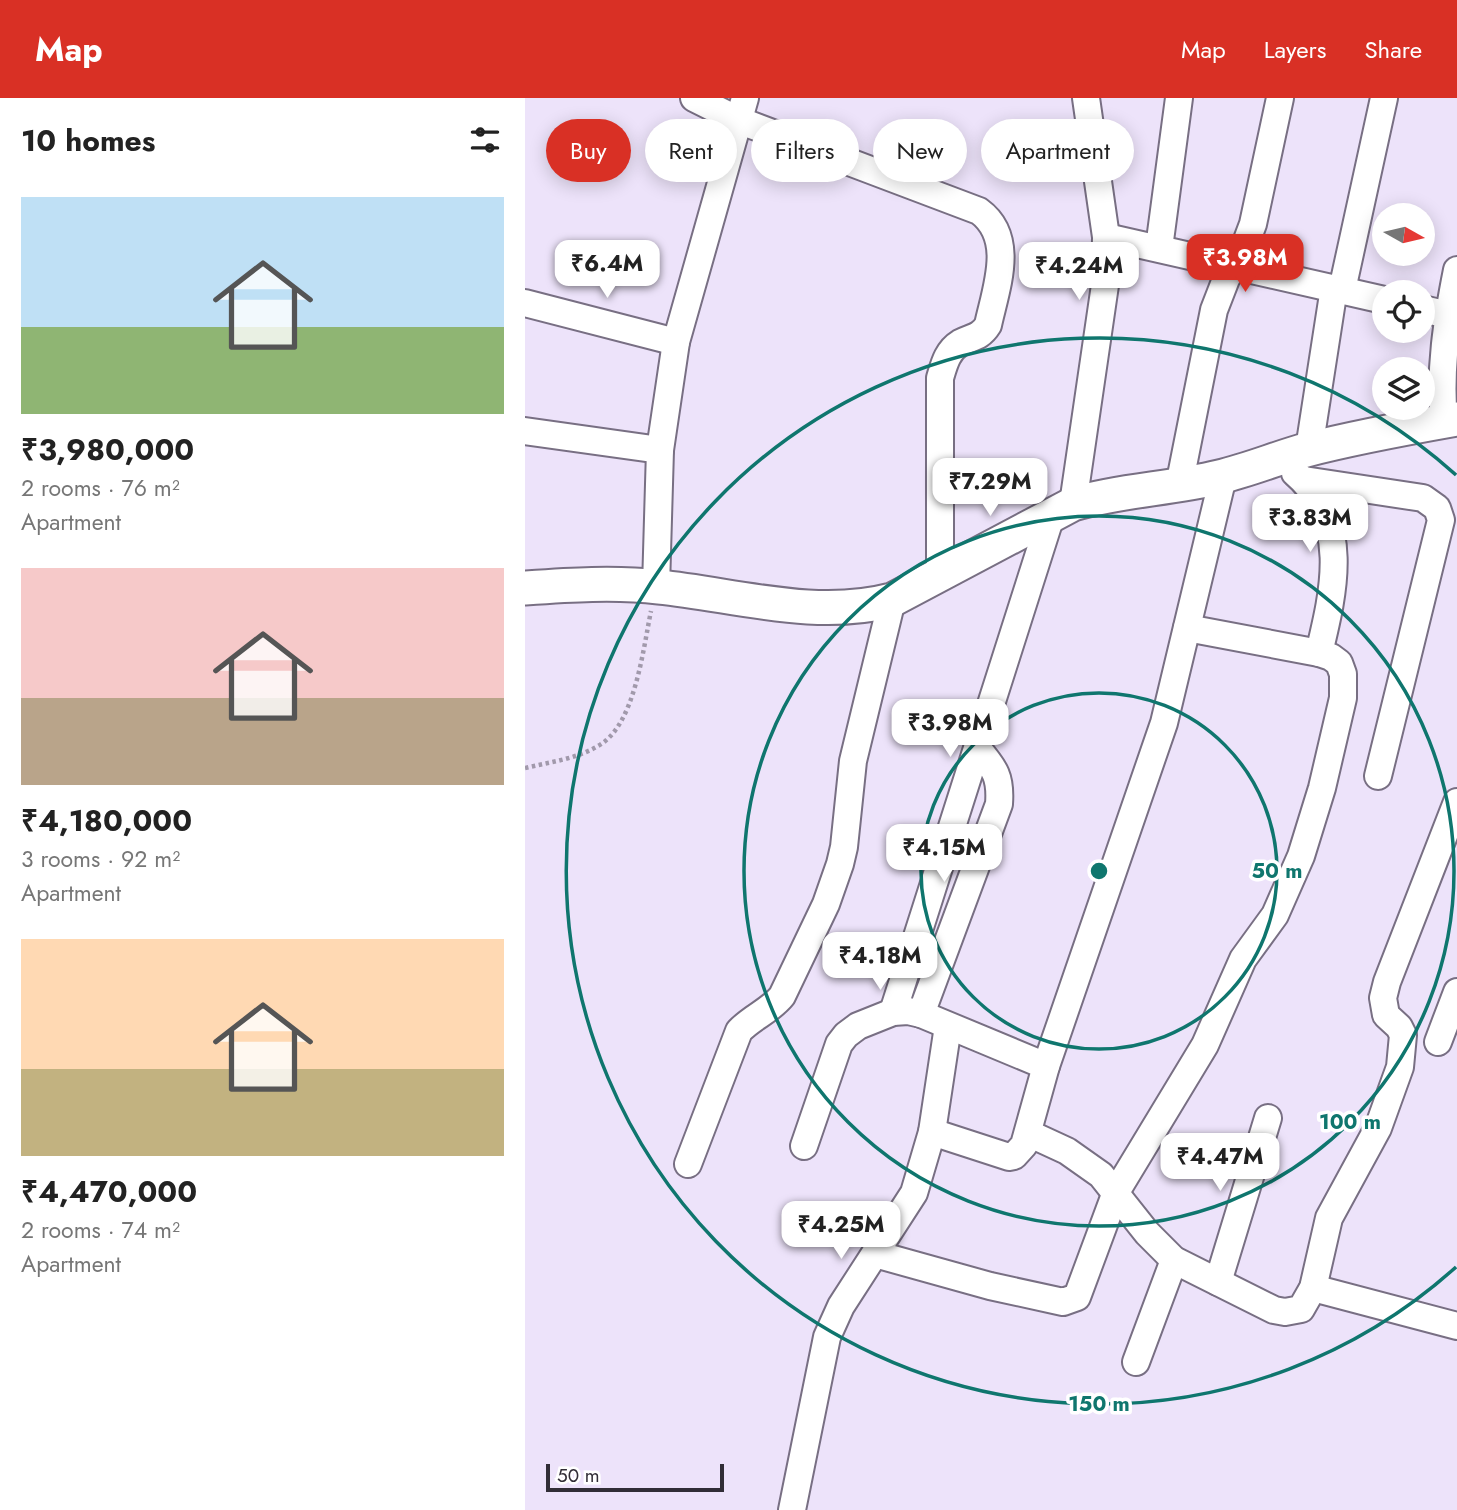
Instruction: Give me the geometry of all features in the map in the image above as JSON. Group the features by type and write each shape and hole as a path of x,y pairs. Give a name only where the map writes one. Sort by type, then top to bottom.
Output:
{"main road":[{"path":"525,588 604,585 656,587 817,608 870,606 892,600 1062,510 1104,495 1179,486 1297,462 1365,436 1451,420"}],"street":[{"path":"694,98 741,109 979,211 990,219 997,230 1000,266 988,325 983,333 959,344 951,351 940,377 940,575"},
{"path":"893,1012 978,749 1062,510 1105,285 1106,237 1086,98"},
{"path":"1159,248 1178,98"},
{"path":"1179,486 1214,310 1252,224 1280,98"},
{"path":"1319,653 1336,566 1324,515 1297,462 1384,98"},
{"path":"656,587 660,450 676,342 741,109"},
{"path":"1106,237 1372,297"},
{"path":"1451,420 1442,393 1435,312 1457,270"},
{"path":"525,303 676,342"},
{"path":"525,431 660,450"},
{"path":"1297,462 1423,498 1437,508 1441,520 1378,776"},
{"path":"932,1132 1009,1157 1020,1151 1028,1133 1047,1066 1164,723 1223,477"},
{"path":"688,1164 733,1043 747,1023 773,1007 782,996 833,884 845,847 853,761 892,600"},
{"path":"875,1254 990,1286 1063,1302 1077,1297 1117,1192 1205,1045 1243,960 1275,915 1301,856 1322,788 1343,698 1343,674 1339,663 1319,653 1187,628"},
{"path":"921,1014 999,804 999,778 978,749"},
{"path":"1028,1133 1067,1151 1101,1175 1147,1233 1174,1260 1273,1310 1286,1312 1301,1309 1313,1288 1329,1218 1378,1128 1400,1067 1403,1035 1399,1027 1386,1015 1385,990 1457,802"},
{"path":"1437,1041 1457,992"},
{"path":"804,1146 839,1044 857,1026 893,1012 921,1014 1047,1066"},
{"path":"792,1510 827,1337 841,1306 914,1193 932,1132 948,1026"},
{"path":"1218,1282 1268,1118"},
{"path":"1136,1362 1174,1260"},
{"path":"1313,1288 1457,1326"}],"path":[{"path":"525,768 580,755 601,745 617,729 638,677 656,587"}]}
